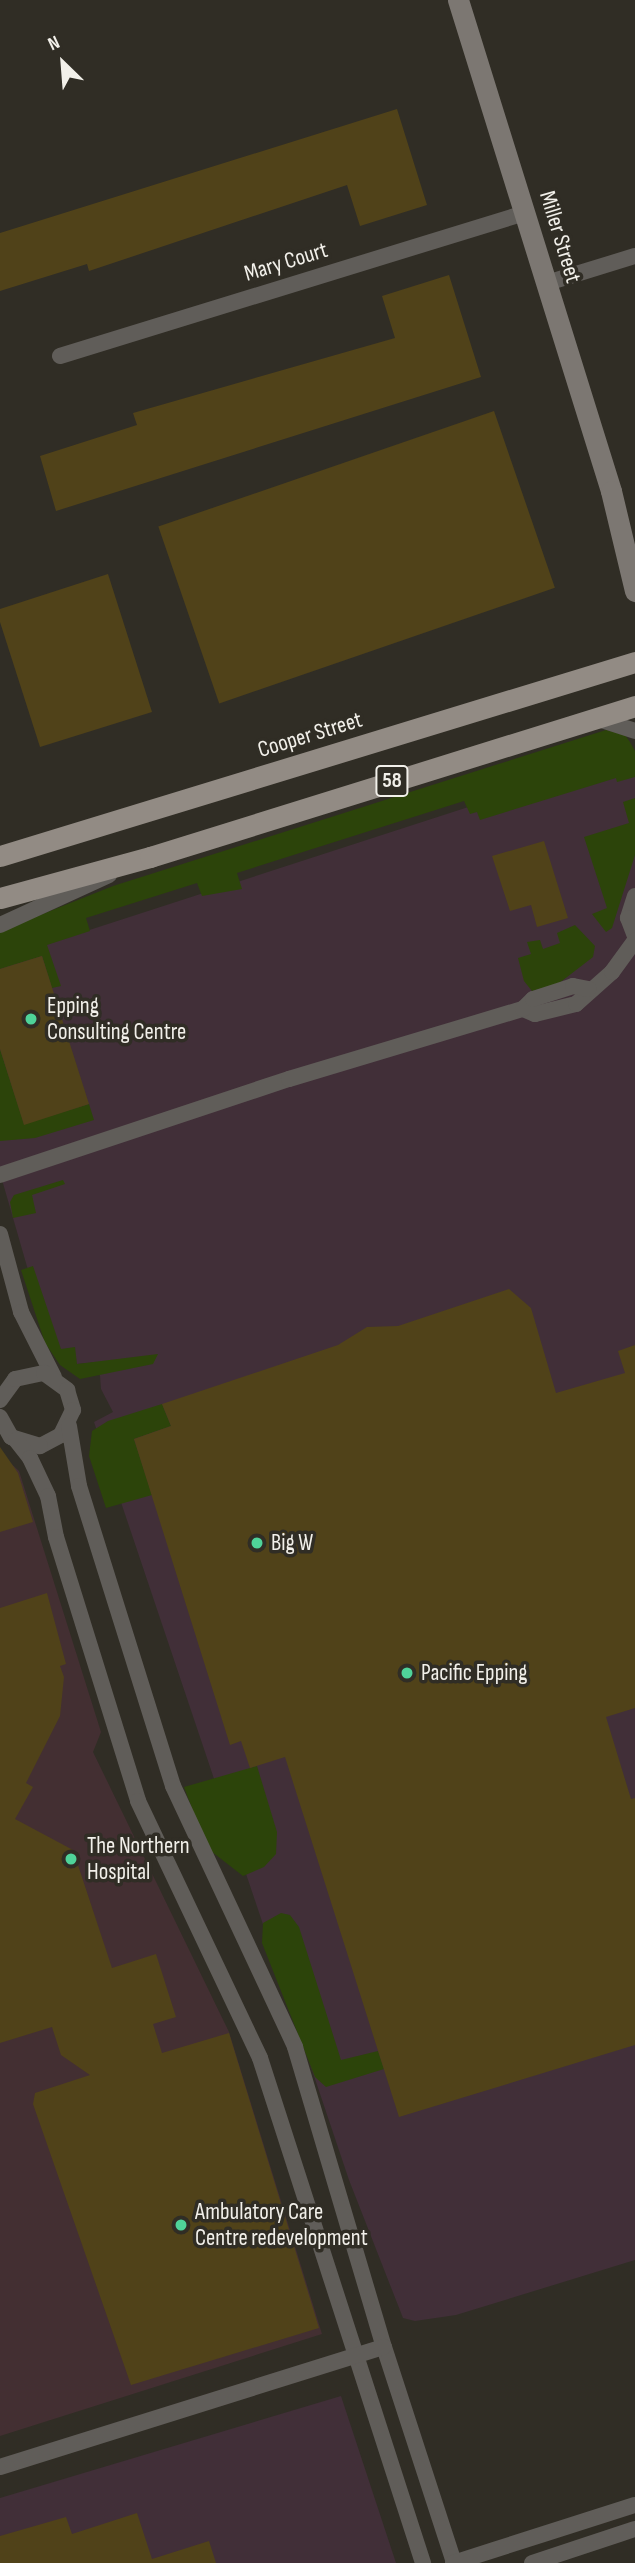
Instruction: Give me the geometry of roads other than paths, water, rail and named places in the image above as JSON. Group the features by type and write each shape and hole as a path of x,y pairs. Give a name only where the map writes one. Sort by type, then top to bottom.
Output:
{"main road":[{"name":"Cooper Street","path":"0,856 635,662"},
{"name":"58","path":"0,898 150,857 635,706"}],"street":[{"name":"Miller Street","path":"458,0 611,491 635,591"},
{"name":"Mary Court","path":"60,356 525,213"},
{"path":"547,283 635,256"},
{"name":"Miller Street","path":"611,491 635,551"},
{"path":"595,718 635,731"},
{"path":"0,925 150,857"},
{"path":"0,1175 289,1079 523,1009 533,999 573,986 589,989 612,972 635,938 628,918 635,895"},
{"path":"0,1234 24,1322 54,1377 71,1400 69,1426 79,1486 173,1786 295,2047 384,2347 454,2563 635,2505"},
{"path":"1,1393 24,1374 54,1377"},
{"path":"0,1417 30,1458 48,1496 56,1536 138,1801 260,2058 423,2563"},
{"path":"16,1440 40,1446 61,1436 69,1426"},
{"path":"0,2467 384,2347"},
{"path":"532,2563 635,2529"}],"place":[{"name":"Epping Consulting Centre","path":"31,1019"},
{"name":"Big W","path":"257,1543"},
{"name":"Pacific Epping","path":"407,1673"},
{"name":"The Northern Hospital","path":"71,1859"},
{"name":"Ambulatory Care Centre redevelopment","path":"181,2225"}]}
